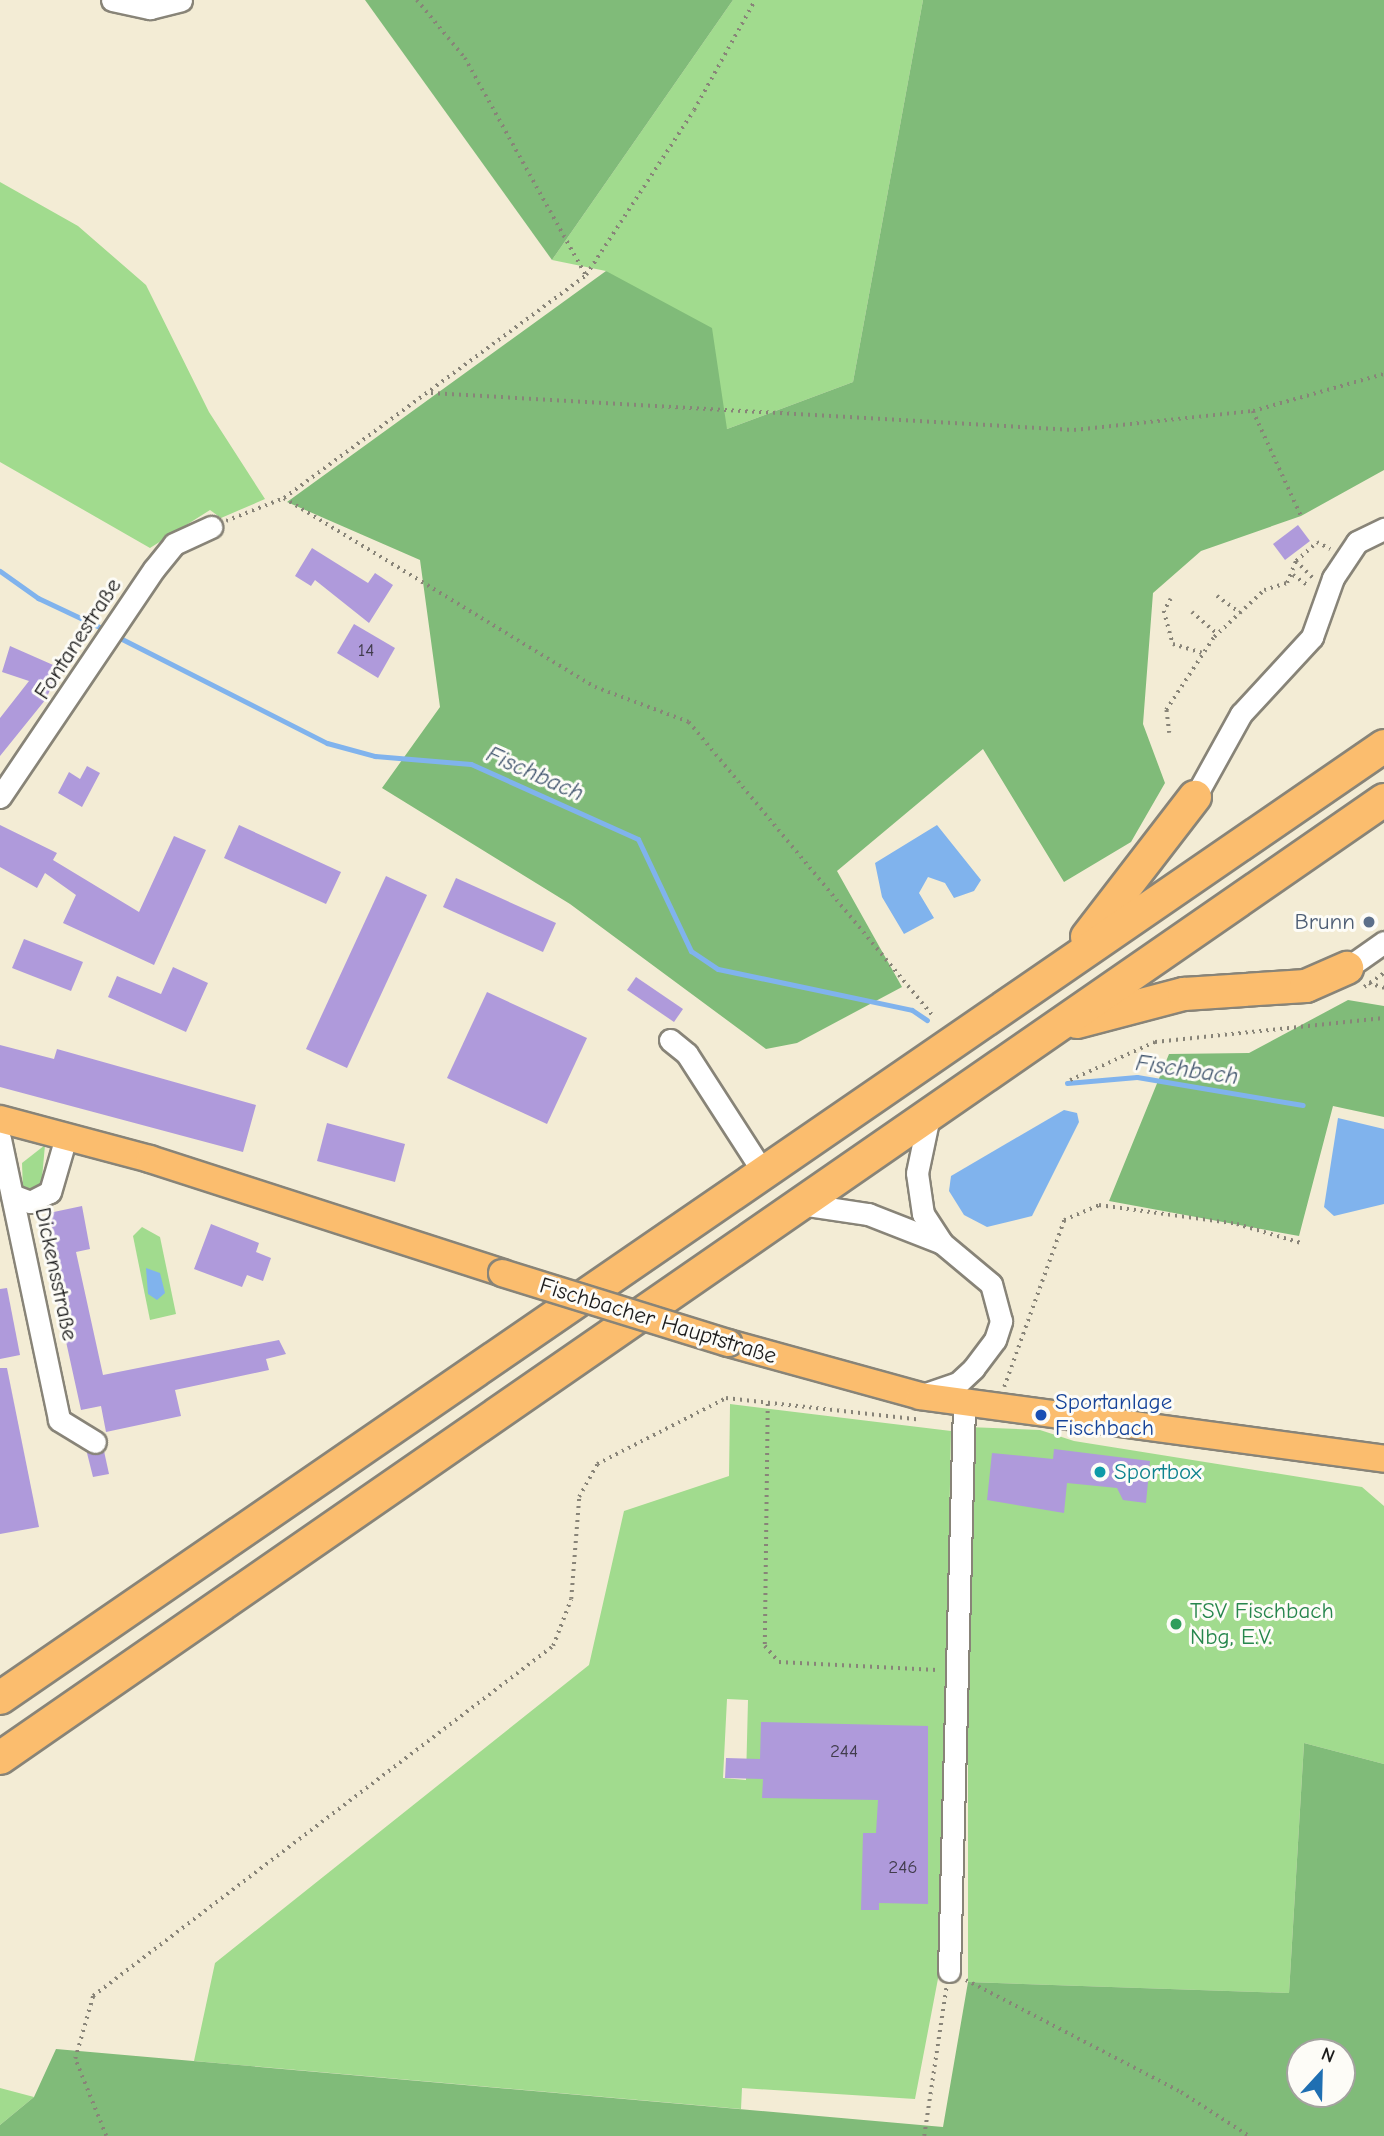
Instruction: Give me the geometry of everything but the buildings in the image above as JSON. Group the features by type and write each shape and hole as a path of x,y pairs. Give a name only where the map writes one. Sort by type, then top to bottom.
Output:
{"highway":[{"path":"0,1698 1384,746"},
{"path":"1061,967 1195,797"},
{"path":"0,1758 929,1116 1040,1035 1384,800"},
{"path":"1040,1035 1140,1003 1184,993 1306,986 1358,976"}],"main road":[{"name":"Fischbacher Hauptstraße","path":"0,1119 66,1137 728,1343 920,1396 962,1414 997,1409 1333,1450 1384,1459"}],"street":[{"path":"111,0 150,8 181,0"},
{"name":"Fontanestraße","path":"0,797 160,561 174,544 211,527"},
{"path":"1195,797 1241,714 1312,637 1333,578 1357,542 1384,529"},
{"path":"1358,976 1384,942"},
{"path":"670,1040 687,1054 763,1172"},
{"path":"929,1116 916,1193 942,1243"},
{"path":"12,1195 30,1202 50,1192 66,1137"},
{"name":"Dickensstraße","path":"0,1139 59,1420 95,1442"},
{"path":"801,1204 868,1214 942,1243 991,1284 1001,1321 995,1340 973,1369 958,1383 920,1396"},
{"path":"949,1971 962,1414"}],"path":[{"path":"417,0 465,58 586,275"},
{"path":"211,527 284,498 431,393 586,275 694,110 755,0"},
{"path":"431,393 1074,430 1253,411 1384,374"},
{"path":"1253,411 1301,516"},
{"path":"284,498 595,687 689,722 933,1016"},
{"path":"1293,575 1296,561 1317,542 1339,549"},
{"path":"1296,561 1320,585"},
{"path":"1293,575 1312,589"},
{"path":"1169,733 1166,710 1202,653 1217,634 1264,590 1293,575"},
{"path":"1217,596 1240,613"},
{"path":"1171,599 1164,611 1173,645 1202,653"},
{"path":"1192,612 1217,634"},
{"path":"1358,976 1384,988"},
{"path":"1070,1080 1155,1042 1384,1018"},
{"path":"997,1409 1042,1266 1064,1220 1099,1205 1227,1222 1301,1243"},
{"path":"106,2136 75,2059 93,1996 552,1646 571,1599 579,1497 597,1464 726,1398 768,1404 962,1414"},
{"path":"768,1404 765,1646 779,1662 954,1671"},
{"path":"924,2136 949,1971 1181,2092 1249,2136"}],"green space":[{"path":"365,0 733,0 552,260"},
{"path":"733,0 923,0 853,382 727,429 606,271 552,260"},
{"path":"923,0 1384,0 1384,470 1301,516 1201,551 1153,593 1143,724 1165,783 1131,842 1064,882 983,749 837,871 902,987 797,1043 766,1049 570,904 382,788 440,707 420,560 287,502 606,271 712,328 727,429 853,382"},
{"path":"0,182 78,226 146,285 209,412 265,499 221,518 210,510 150,548 0,462"},
{"path":"1348,1000 1384,1006 1384,1117 1333,1106 1299,1236 1109,1201 1169,1054 1249,1053"},
{"path":"45,1145 41,1189 23,1191 22,1163"},
{"path":"142,1227 160,1237 176,1314 150,1320 133,1236"},
{"path":"730,1404 951,1431 941,1963 915,2099 742,2088 741,2109 194,2061 215,1963 589,1665 624,1511 729,1476","holes":["727,1699 748,1700 746,1780 723,1778"]},
{"name":"TSV Fischbach Nbg, E.V.","path":"968,1427 1040,1430 1074,1441 1362,1487 1384,1506 1384,1764 1304,1743 1289,1993 968,1982"},
{"path":"1304,1743 1384,1764 1384,2136 0,2136 0,2125 34,2097 56,2049 943,2127 968,1982 1289,1993"},
{"path":"0,2088 34,2097 0,2125"}],"water":[{"path":"937,825 981,880 974,891 954,898 945,883 928,877 919,893 934,918 904,934 882,897 875,863"},
{"path":"1064,1110 1077,1113 1079,1122 1032,1216 987,1227 964,1215 949,1191 951,1176"},
{"path":"1338,1118 1384,1129 1384,1204 1334,1216 1324,1207"},
{"path":"146,1268 160,1273 165,1293 157,1300 148,1294"}],"waterway":[{"name":"Fischbach","path":"0,571 38,598 106,630"},
{"name":"Fischbach","path":"114,635 327,743 375,756 471,764 638,839 691,951 718,969 912,1010 927,1020"},
{"name":"Fischbach","path":"1067,1083 1137,1077 1303,1105"}],"place":[{"name":"Brunn","path":"1369,922"},
{"name":"Sportanlage Fischbach","path":"1041,1415"},
{"name":"Sportbox","path":"1100,1472"},
{"name":"TSV Fischbach Nbg, E.V.","path":"1176,1624"}]}
